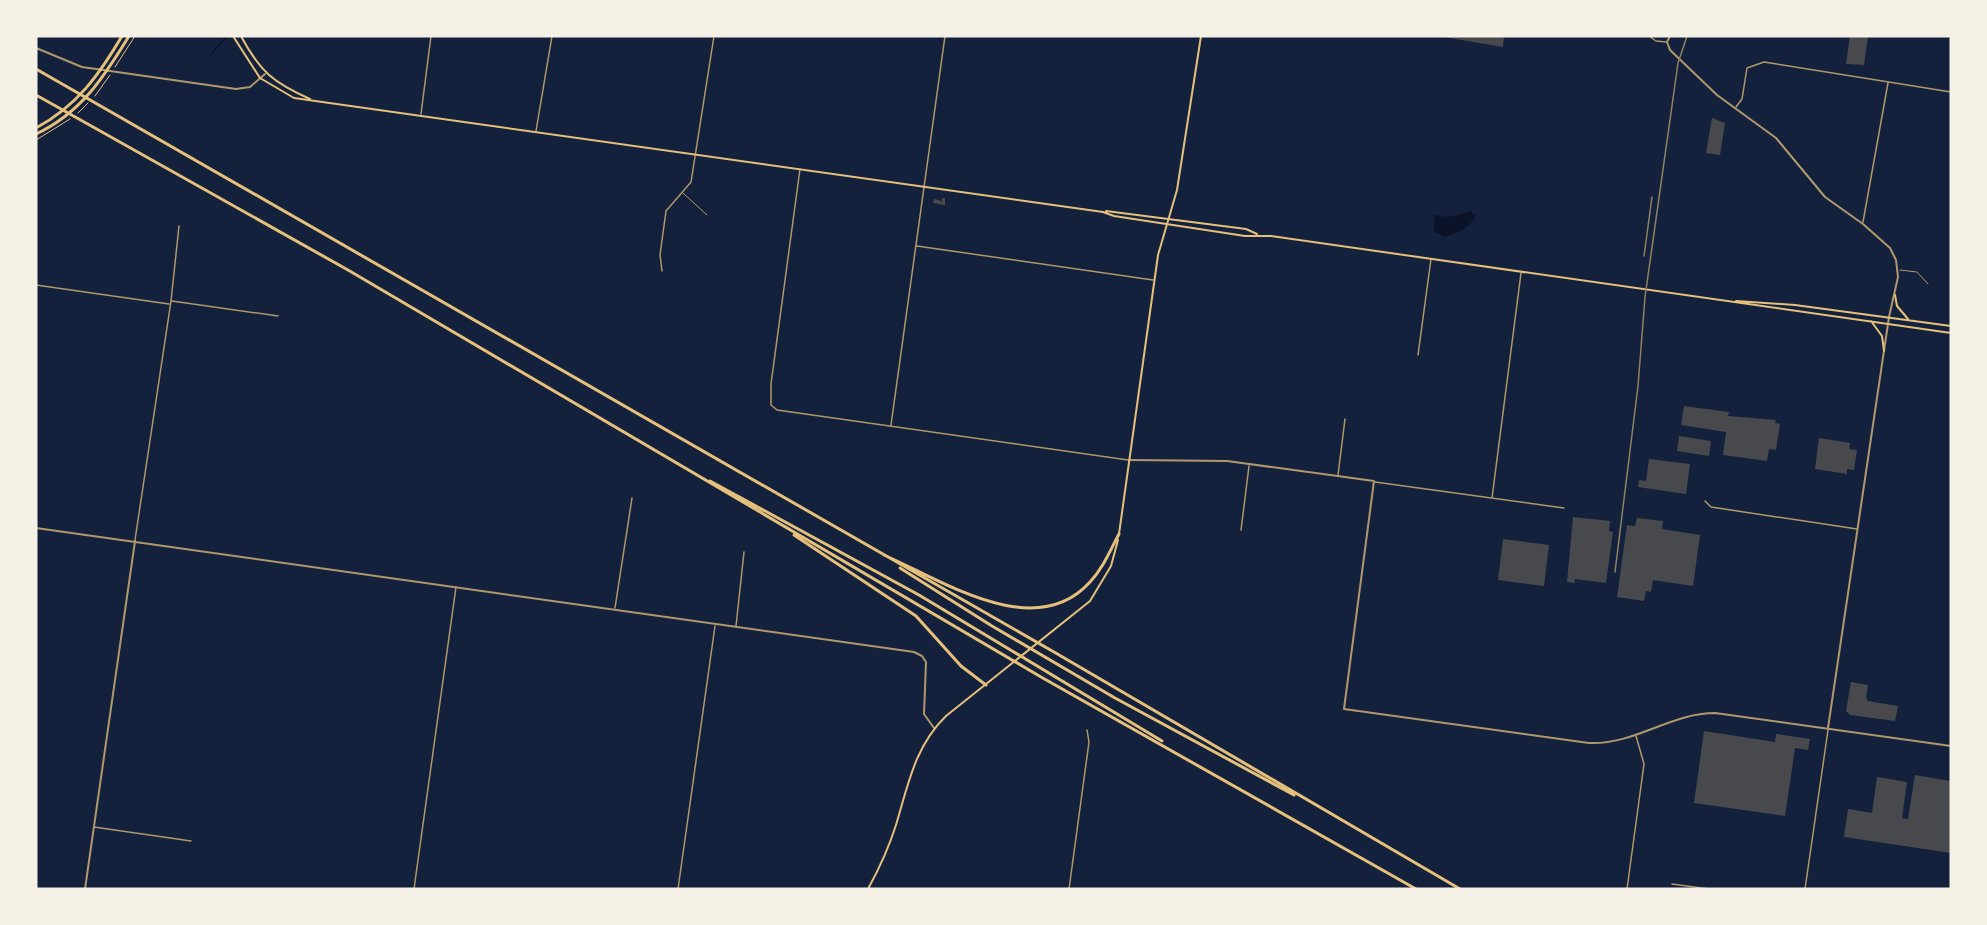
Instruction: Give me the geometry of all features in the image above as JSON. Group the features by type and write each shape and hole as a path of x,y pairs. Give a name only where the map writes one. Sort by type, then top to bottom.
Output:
{"main road":[{"path":"36,128 67,109 78,99 98,76 122,36"},
{"path":"36,134 72,113 83,103 104,77 129,36"},
{"path":"233,36 260,78 294,98 1103,212 1245,236 1260,235 1951,333"},
{"path":"241,36 265,74 313,101"},
{"path":"868,889 886,851 918,754 934,728 1074,616 1098,590 1111,566 1119,534 1154,280 1166,224 1178,190 1200,36"},
{"path":"36,69 1460,889"},
{"path":"36,95 348,270 785,528 1416,889"},
{"path":"1103,212 1112,210 1246,229 1260,235"},
{"path":"1895,295 1897,306 1908,319"},
{"path":"1729,301 1779,303 1951,326"},
{"path":"1871,321 1882,336 1884,351"},
{"path":"676,463 919,595 1110,708 1188,758"},
{"path":"785,528 806,545 916,616 961,666 986,685"},
{"path":"867,547 999,606 1023,610 1047,607 1070,598 1089,583 1102,566 1119,534"},
{"path":"887,558 924,585 1115,698 1268,783 1315,805"}],"street":[{"path":"420,115 431,36"},
{"path":"536,132 552,36"},
{"path":"662,271 660,255 666,211 691,182 714,36"},
{"path":"891,426 945,36"},
{"path":"1649,36 1656,41 1667,42"},
{"path":"1670,36 1667,42 1670,50 1717,95 1776,138 1825,197 1863,224 1890,248 1898,270 1888,323 1805,889"},
{"path":"36,48 68,63 96,69 240,89 250,87 265,74"},
{"path":"1735,108 1742,99 1747,69 1764,62 1951,92"},
{"path":"1863,224 1888,82"},
{"path":"800,169 770,391 771,405 777,410 1129,460 1209,460 1250,464 1564,508"},
{"path":"85,889 171,301 178,226"},
{"path":"916,246 1154,280"},
{"path":"1418,355 1431,259"},
{"path":"1492,498 1521,272"},
{"path":"36,285 170,305"},
{"path":"171,301 278,316"},
{"path":"1337,476 1345,419"},
{"path":"1241,530 1250,464"},
{"path":"1374,482 1344,709 1589,743 1614,743 1683,718 1709,713 1951,746"},
{"path":"615,609 632,498"},
{"path":"1705,501 1711,507 1858,529"},
{"path":"36,528 914,652 924,658 926,666 924,714 934,728"},
{"path":"736,627 744,552"},
{"path":"414,889 456,586"},
{"path":"678,889 715,624"},
{"path":"1069,889 1089,742 1087,730"},
{"path":"1627,889 1644,764 1636,736"},
{"path":"94,827 191,841"},
{"path":"1672,884 1710,889"}],"lane":[{"path":"683,193 707,215"},
{"path":"1898,270 1917,272 1928,284"}],"path":[{"path":"123,54 135,36"},
{"path":"36,140 60,127"}],"water":[{"path":"1472,211 1472,214 1476,214 1474,219 1464,229 1445,237 1434,232 1435,215 1448,217"}],"building":[{"path":"1438,36 1504,36 1503,47"},
{"path":"1850,36 1868,36 1864,65 1846,64"},
{"path":"1712,118 1725,123 1720,155 1706,153"},
{"path":"942,198 945,198 945,205 933,203 934,199 942,201"},
{"path":"1684,406 1729,412 1728,416 1776,420 1775,423 1780,424 1776,450 1769,449 1767,461 1723,455 1726,432 1681,425"},
{"path":"1679,436 1711,441 1709,456 1677,451"},
{"path":"1819,438 1850,443 1849,449 1857,450 1854,470 1847,469 1847,474 1815,469"},
{"path":"1649,459 1690,464 1686,494 1638,487 1639,480 1646,481"},
{"path":"1573,517 1610,521 1609,531 1613,532 1606,583 1575,579 1575,583 1567,582"},
{"path":"1637,518 1663,521 1662,529 1700,535 1693,586 1653,580 1651,592 1646,591 1644,601 1617,597 1627,525 1635,526"},
{"path":"1503,539 1549,545 1544,586 1498,580"},
{"path":"1851,682 1868,685 1866,697 1868,701 1898,706 1895,721 1850,715 1846,711"},
{"path":"1704,731 1775,742 1776,734 1810,739 1808,750 1795,748 1785,816 1694,803"},
{"path":"1915,775 1951,781 1951,853 1844,837 1848,809 1872,813 1877,777 1907,782 1902,818 1908,819"}],"waterway":[{"path":"210,55 226,37"}],"railway":[{"path":"1615,572 1638,386 1645,297 1678,63 1687,36"},
{"path":"1644,256 1652,197"}]}
